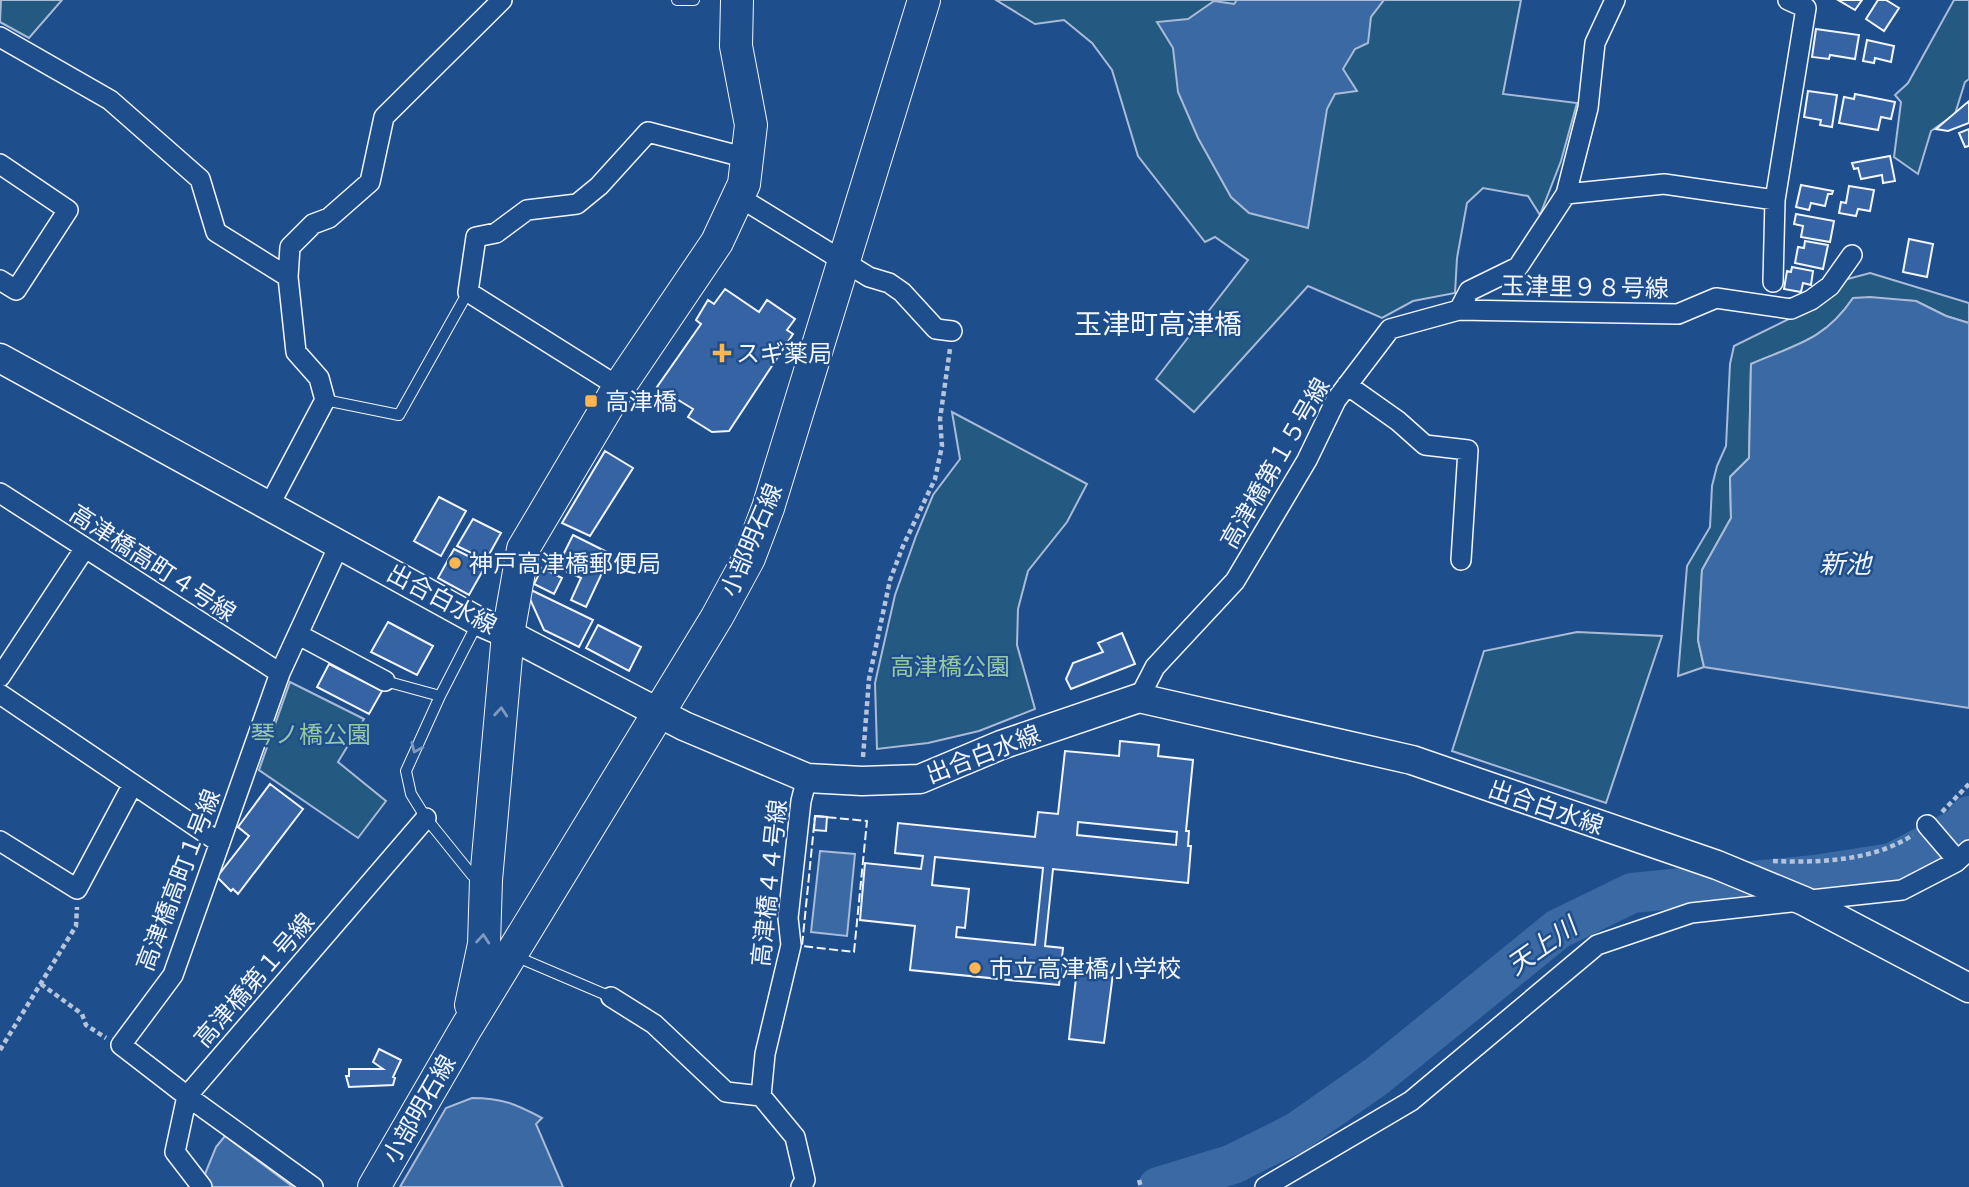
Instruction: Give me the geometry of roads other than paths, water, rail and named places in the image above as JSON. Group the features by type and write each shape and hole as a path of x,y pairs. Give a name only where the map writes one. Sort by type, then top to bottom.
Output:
{"main road":[{"name":"小部明石線","path":"466,1030 484,944 486,880 508,634 523,550 619,387 717,243 744,184 751,125 736,46 737,0"},
{"name":"小部明石線","path":"373,1187 717,617 748,558 779,473 924,0"}],"street":[{"path":"268,506 325,400 319,378 296,352 288,277 290,247 313,224 329,218 370,182 384,117 502,0"},
{"path":"1459,310 1469,291 1518,267 1566,194 1588,108 1595,43 1615,0"},
{"path":"1773,282 1775,200 1806,8 1788,0"},
{"path":"0,37 110,100 200,179 216,232 288,277"},
{"path":"619,387 468,292 476,237 496,233 527,210 578,204 599,186 648,132 747,158"},
{"path":"0,164 68,210 16,290 0,280"},
{"path":"1566,194 1664,184 1775,200"},
{"path":"738,197 869,277 902,292 936,329 952,331"},
{"name":"玉津里９８号線","path":"1459,310 1678,314 1716,298 1791,309 1811,300 1830,286 1852,255"},
{"name":"高津橋第１５号線","path":"1139,698 1155,667 1236,581 1307,460 1336,400 1391,329 1459,310"},
{"name":"出合白水線","path":"0,358 478,621 684,726 807,778 862,781 920,779 1001,745 1139,698 1412,761 1717,865 1804,901 1969,988"},
{"path":"1347,385 1398,421 1424,445 1468,450 1461,560"},
{"name":"高津橋高町４号線","path":"0,493 280,673"},
{"name":"高津橋高町１号線","path":"187,1096 121,1045 173,975 280,673 340,543"},
{"path":"0,677 85,548"},
{"path":"299,635 385,681"},
{"path":"0,694 220,843"},
{"name":"高津橋４４号線","path":"761,1096 765,1054 791,945 788,918 801,801 807,778"},
{"path":"0,841 77,889 133,784"},
{"name":"高津橋第１号線","path":"202,1187 175,1152 187,1096 426,818"},
{"path":"1265,1187 1411,1101 1597,945 1691,913 1902,890 1963,855 1927,825"},
{"path":"611,997 654,1024 726,1092 761,1096 795,1137 805,1180 801,1187"},
{"path":"187,1096 313,1187"}],"lane":[{"path":"677,0 694,0"},
{"path":"325,400 399,415 468,292"},
{"path":"478,621 406,771 411,794 426,818 472,875 486,880"},
{"path":"385,681 440,696"},
{"path":"512,954 611,997"}],"water":[{"path":"1237,0 1384,0 1371,17 1368,43 1355,49 1343,69 1357,91 1335,94 1327,109 1308,228 1249,213 1231,197 1198,138 1178,92 1173,48 1157,22 1188,19 1214,1 1234,4"},
{"name":"新池","path":"1853,298 1916,301 1946,316 1969,323 1969,708 1704,667 1698,640 1702,570 1731,518 1730,477 1749,458 1751,364 1808,340 1831,323"},
{"path":"1969,800 1969,832 1955,847 1941,830 1949,824 1945,818 1952,811 1956,815"},
{"path":"820,851 855,854 847,936 811,932"},
{"path":"472,1098 508,1103 542,1118 536,1124 563,1187 400,1187 446,1108"},
{"path":"225,1136 293,1187 211,1187 205,1174 216,1147"}],"waterway":[{"name":"天上川","path":"1158,1187 1233,1164 1297,1132 1377,1076 1558,929 1632,893 1815,875 1892,863 1961,827 1969,816"}],"place":[{"name":"スギ薬局","path":"722,353"},
{"name":"高津橋","path":"591,401"},
{"name":"神戸高津橋郵便局","path":"455,563"},
{"name":"市立高津橋小学校","path":"975,968"}],"district":[{"name":"玉津町高津橋","path":"1158,324"}],"park label":[{"name":"高津橋公園","path":"950,666"},
{"name":"琴ノ橋公園","path":"311,734"}]}
